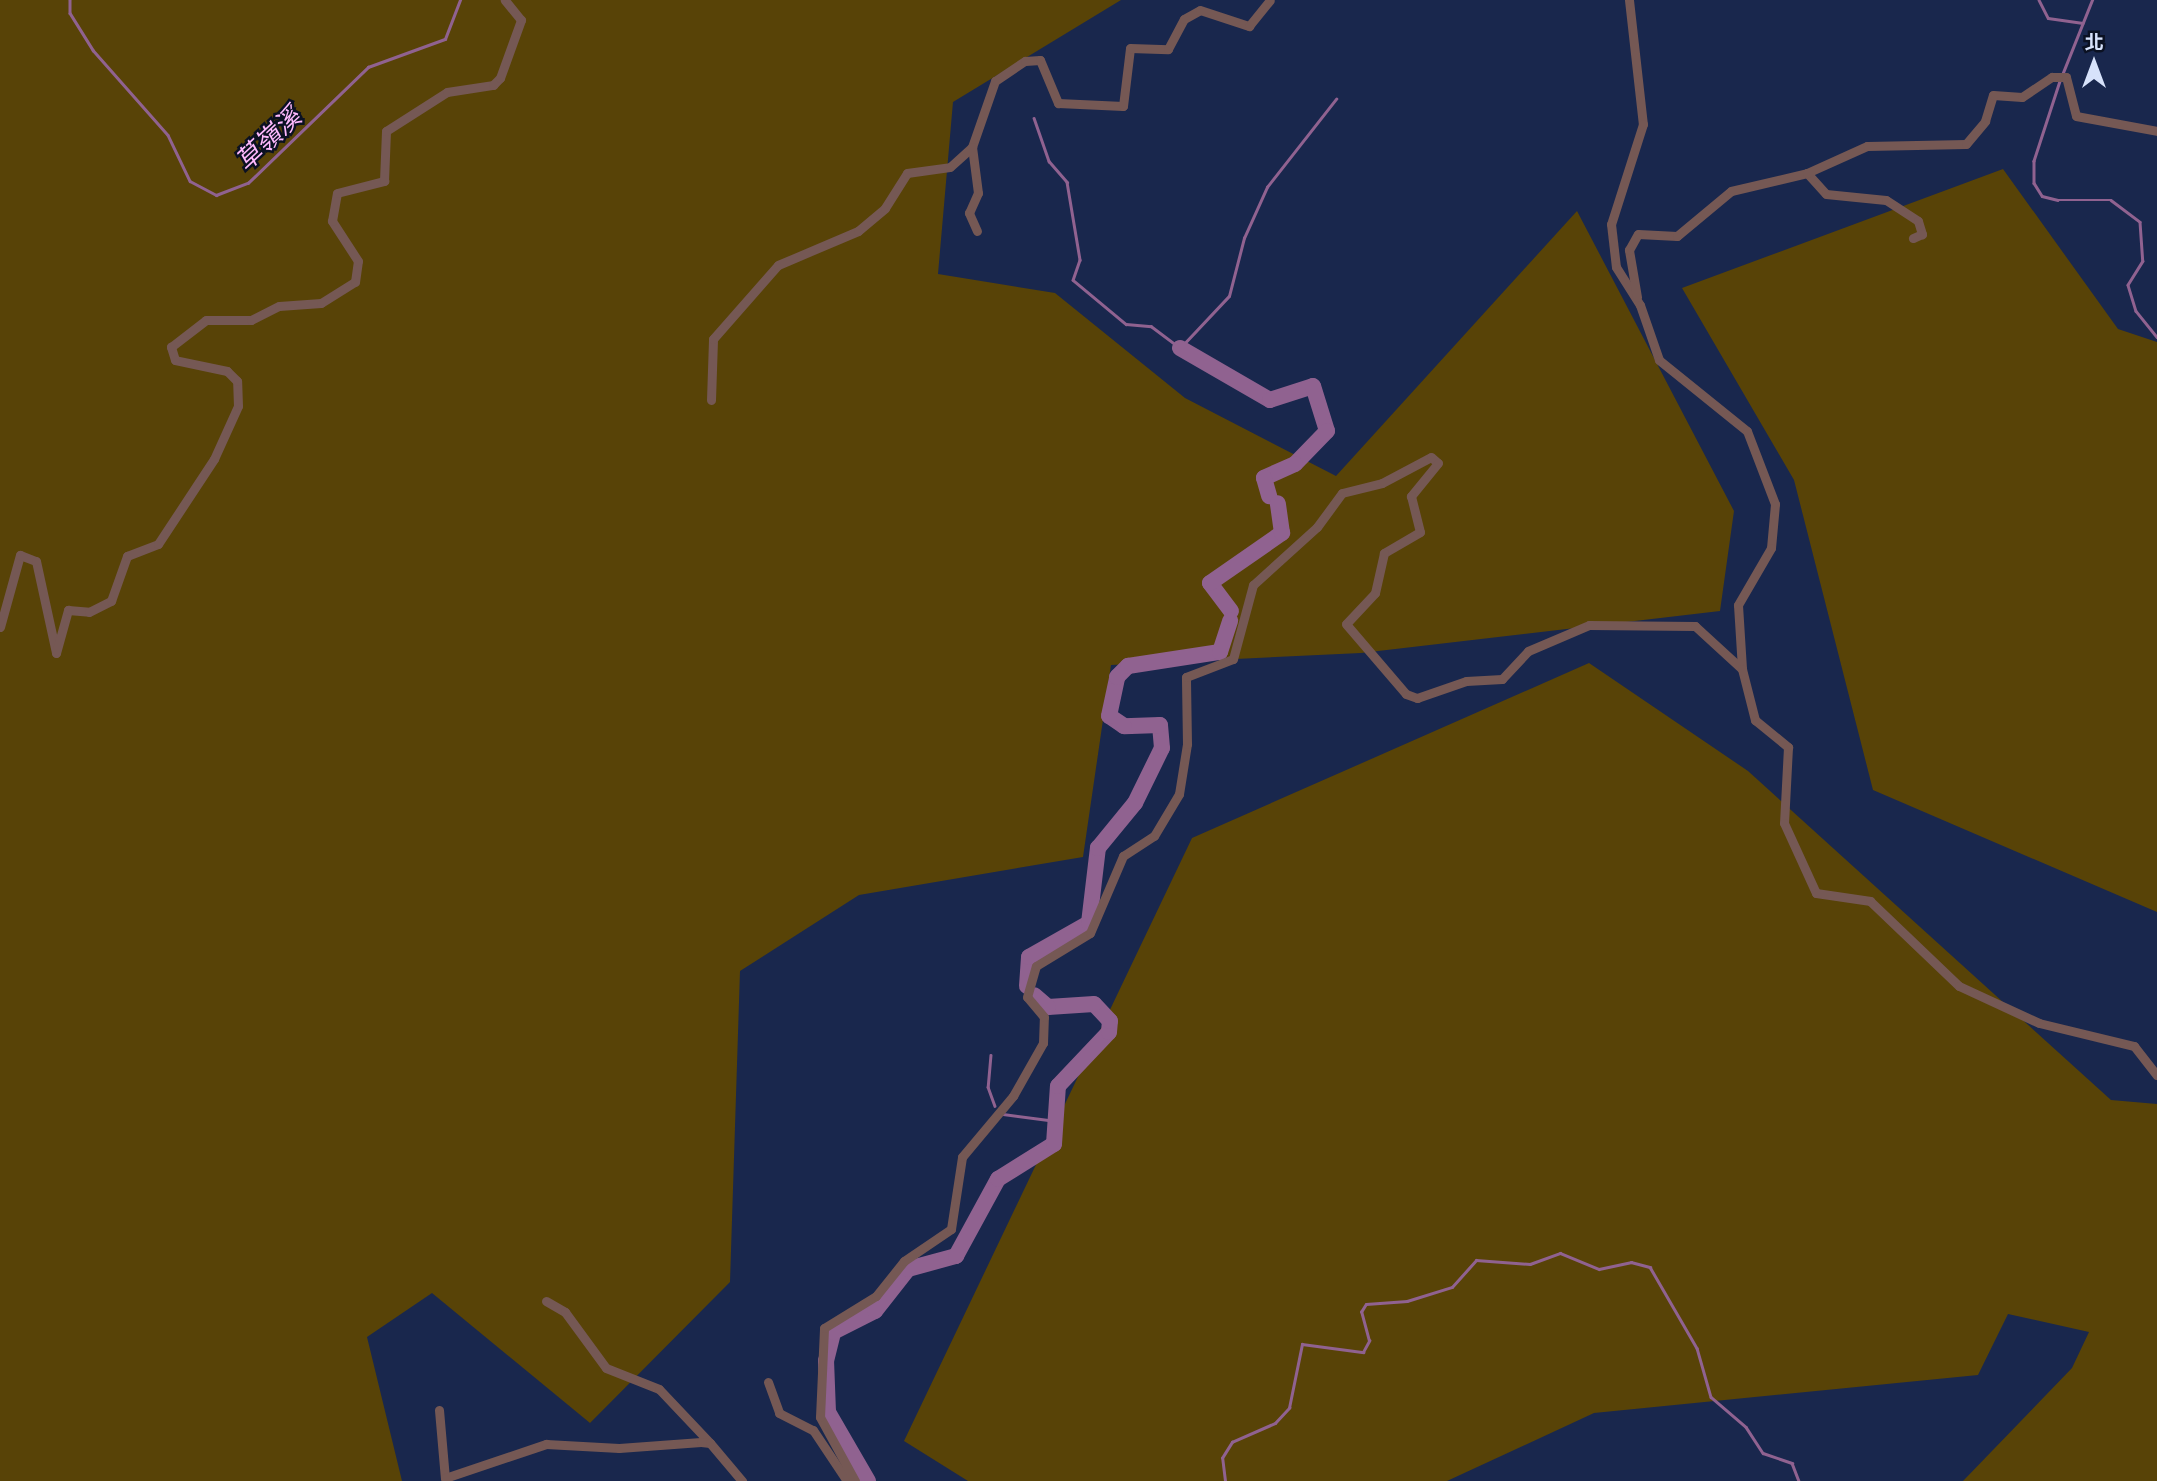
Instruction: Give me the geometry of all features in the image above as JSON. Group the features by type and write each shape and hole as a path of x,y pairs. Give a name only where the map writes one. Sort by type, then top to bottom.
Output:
{"street":[{"path":"0,627 20,555 36,561 56,653 68,610 89,612 111,601 127,556 158,544 214,459 238,406 237,381 227,371 175,360 171,347 205,320 251,320 279,306 321,303 355,282 358,261 332,221 337,193 384,181 386,131 447,92 493,85 500,78 521,20 505,0"},
{"path":"977,231 969,213 978,193 972,147 995,80 1025,61 1040,60 1063,106 1123,106 1130,48 1168,50 1184,19 1200,10 1249,26 1270,0"},
{"path":"1629,0 1643,124 1615,206 1610,246 1640,305"},
{"path":"2157,131 2076,116 2066,76 2052,77 2022,97 1993,95 1984,121 1966,144 1916,149 1884,143 1807,173 1731,191 1677,236 1637,234 1629,258 1640,305 1659,360 1747,431 1775,504 1771,548 1738,605 1742,669 1755,720 1788,747 1784,823 1816,893 1870,901 1959,986 2039,1023 2134,1046 2157,1075"},
{"path":"711,400 713,339 778,265 858,231 885,208 907,173 950,167 972,147"},
{"path":"1807,173 1826,194 1886,200 1918,222 1922,234 1913,238"},
{"path":"855,1481 820,1417 824,1328 876,1296 904,1261 951,1229 962,1157 1013,1096 1043,1044 1044,1017 1027,997 1035,965 1090,933 1123,856 1154,836 1179,794 1187,744 1186,677 1233,659 1252,585 1317,527 1342,493 1382,483 1432,457 1438,460 1412,492 1421,524 1417,538 1384,553 1375,593 1346,624 1411,697 1502,679 1528,651 1600,624 1695,626 1742,669"},
{"path":"546,1301 565,1312 606,1368 659,1389 743,1481"},
{"path":"768,1382 779,1413 813,1430 847,1481"},
{"path":"439,1410 444,1478 546,1444 710,1443"}],"shaded area":[{"path":"0,0 1121,0 953,102 938,274 1055,293 1185,398 1336,476 1577,211 1734,511 1720,611 1361,653 1111,665 1083,857 859,895 740,971 730,1282 590,1423 432,1293 367,1337 402,1481 0,1481"},
{"path":"2003,169 2118,329 2157,342 2157,912 1873,790 1794,480 1682,288"},
{"path":"1589,663 1748,771 2111,1100 2157,1104 2157,1481 1963,1481 2072,1368 2089,1332 2008,1314 1978,1375 1594,1413 1447,1481 968,1481 904,1441 1192,838"}],"waterway":[{"name":"草嶺溪","path":"70,0 70,13 93,50 168,135 190,181 216,195 248,183 368,67 445,39 460,0"},
{"path":"2039,0 2048,18 2083,23"},
{"path":"2062,75 2092,0"},
{"path":"2060,81 2034,161 2034,183 2042,196 2058,200 2111,200 2140,222 2143,261 2128,285 2136,311 2157,337"},
{"path":"1034,118 1049,161 1067,182 1080,260 1073,280 1126,324 1151,326 1180,348 1229,296 1244,238 1267,187 1336,99"},
{"path":"1180,348 1270,400 1313,386 1327,431 1295,464 1264,478 1269,496"},
{"path":"1231,611 1210,583 1282,533 1278,503"},
{"path":"1027,986 1029,957 1089,923 1098,848 1135,803 1162,748 1160,725 1124,726 1109,716 1117,677 1128,666 1220,652 1230,621"},
{"path":"868,1481 828,1412 826,1361 833,1332 875,1311 908,1269 956,1256 998,1179 1054,1144 1058,1086 1109,1032 1110,1021 1094,1004 1048,1007 1034,995"},
{"path":"991,1055 988,1087 995,1106"},
{"path":"1003,1114 1056,1121"},
{"path":"1225,1481 1222,1458 1232,1442 1275,1423 1289,1408 1302,1344 1363,1352 1369,1341 1361,1312 1366,1304 1407,1301 1452,1287 1476,1260 1530,1264 1560,1253 1599,1269 1631,1262 1650,1267 1697,1348 1711,1397 1746,1427 1763,1453 1792,1463 1799,1481"}]}
